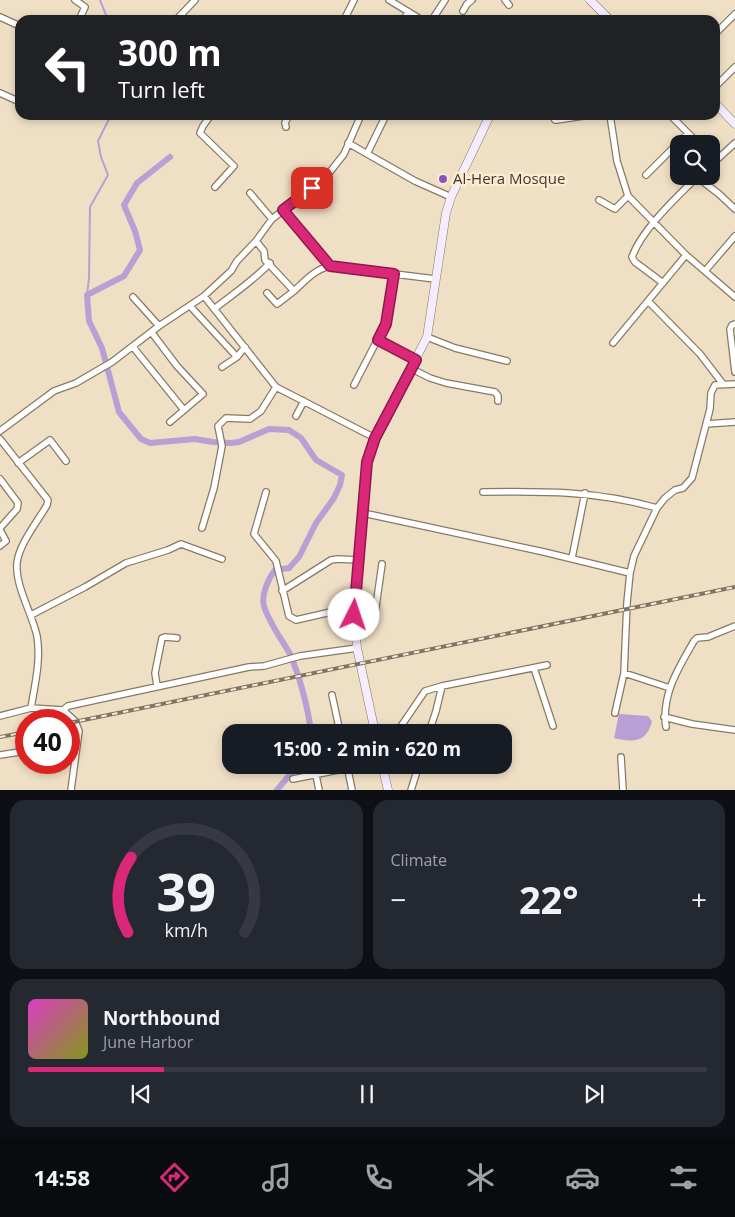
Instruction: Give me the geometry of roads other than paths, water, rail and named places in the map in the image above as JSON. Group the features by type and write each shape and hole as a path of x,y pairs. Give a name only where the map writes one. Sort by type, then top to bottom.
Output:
{"street":[{"path":"75,0 85,7 81,15"},
{"path":"181,15 195,0"},
{"path":"346,15 354,0"},
{"path":"389,0 414,15"},
{"path":"435,15 445,0"},
{"path":"462,12 472,0"},
{"path":"505,0 510,5"},
{"path":"590,0 605,15"},
{"path":"720,29 735,14"},
{"path":"0,17 15,24"},
{"path":"720,82 735,67"},
{"path":"0,93 15,100"},
{"path":"720,109 735,124"},
{"path":"207,120 200,134 234,166 215,187"},
{"path":"286,120 286,127"},
{"path":"0,431 54,391 76,383 112,362 204,296 231,272 237,261 256,241 272,219 326,177 344,154 358,120"},
{"path":"367,154 384,120"},
{"path":"373,724 357,648 354,612 367,462 375,438 427,337 446,213 451,197 488,120"},
{"path":"611,120 615,152 628,196 686,255 735,297"},
{"path":"646,175 688,133 675,120"},
{"path":"348,143 415,181 451,197"},
{"path":"720,157 735,143"},
{"path":"663,283 635,262 632,257 654,222 690,185"},
{"path":"708,185 735,209"},
{"path":"250,193 272,219"},
{"path":"599,200 615,209 628,196"},
{"path":"283,210 330,266"},
{"path":"705,271 735,236"},
{"path":"256,241 264,251 265,260 270,263 294,291"},
{"path":"613,343 686,255"},
{"path":"214,309 256,277 270,263"},
{"path":"267,293 277,304 316,271 322,267 330,266 436,279"},
{"path":"354,385 386,324 394,274"},
{"path":"204,296 276,387 375,438"},
{"path":"132,297 160,326"},
{"path":"648,302 700,354 724,384"},
{"path":"190,306 238,357"},
{"path":"735,324 732,324 730,329 735,372"},
{"path":"152,333 177,366 203,394 170,422"},
{"path":"427,337 455,348 507,361"},
{"path":"378,340 416,360"},
{"path":"132,347 184,410"},
{"path":"222,367 238,357 244,347"},
{"path":"412,369 446,383 495,392 498,396 498,401"},
{"path":"615,713 624,673 624,634 630,573 634,556 657,508 665,498 675,490 683,488 692,478 706,424 711,393 715,385 735,384"},
{"path":"202,528 214,488 222,446 218,426 226,418 250,419 261,411 276,387"},
{"path":"296,416 304,401"},
{"path":"706,424 735,422"},
{"path":"0,438 48,500 20,552 17,564 19,580 37,637 39,658 31,708"},
{"path":"18,463 50,440 66,461"},
{"path":"0,479 18,503 16,509 0,529 6,541 0,546"},
{"path":"266,492 254,534 276,561 282,591 289,616 292,619 296,620 332,612 375,613 382,564"},
{"path":"483,492 584,493 657,508"},
{"path":"572,558 584,493"},
{"path":"363,513 572,558 630,573"},
{"path":"31,615 126,563 181,544 222,558"},
{"path":"282,591 331,560 358,560"},
{"path":"666,727 664,717 670,688 694,641 697,638 708,637 735,626"},
{"path":"158,686 155,673 162,638 176,638"},
{"path":"64,709 68,706 300,656 357,648"},
{"path":"402,724 425,691 547,665"},
{"path":"534,668 553,726"},
{"path":"624,673 670,688"},
{"path":"432,724 442,686"},
{"path":"332,695 338,724"},
{"path":"0,716 31,708 47,709"},
{"path":"664,717 685,723 735,730"},
{"path":"0,755 15,753"},
{"path":"621,757 623,790"},
{"path":"71,790 73,774"},
{"path":"293,779 320,774"},
{"path":"349,774 352,790"},
{"path":"384,774 388,790"},
{"path":"411,790 416,774"},
{"path":"316,775 319,790"}],"waterway":[{"path":"100,0 106,15"},
{"path":"87,295 90,207 108,175 101,157 98,141 108,120"},
{"path":"170,157 137,183 124,205 135,231 140,250 124,276 87,295 89,321 102,348 119,412 141,439 150,443 195,439 231,443 239,442 269,429 289,430 301,438 316,460 342,475 334,498 316,523 299,557 289,568 275,570 268,582 263,597 264,606 269,618 290,654 297,673 306,703 310,724"},
{"path":"277,790 290,774"}],"railway":[{"path":"80,721 735,587"},
{"path":"0,737 15,734"}],"place":[{"name":"Al-Hera Mosque","path":"443,179"}]}
